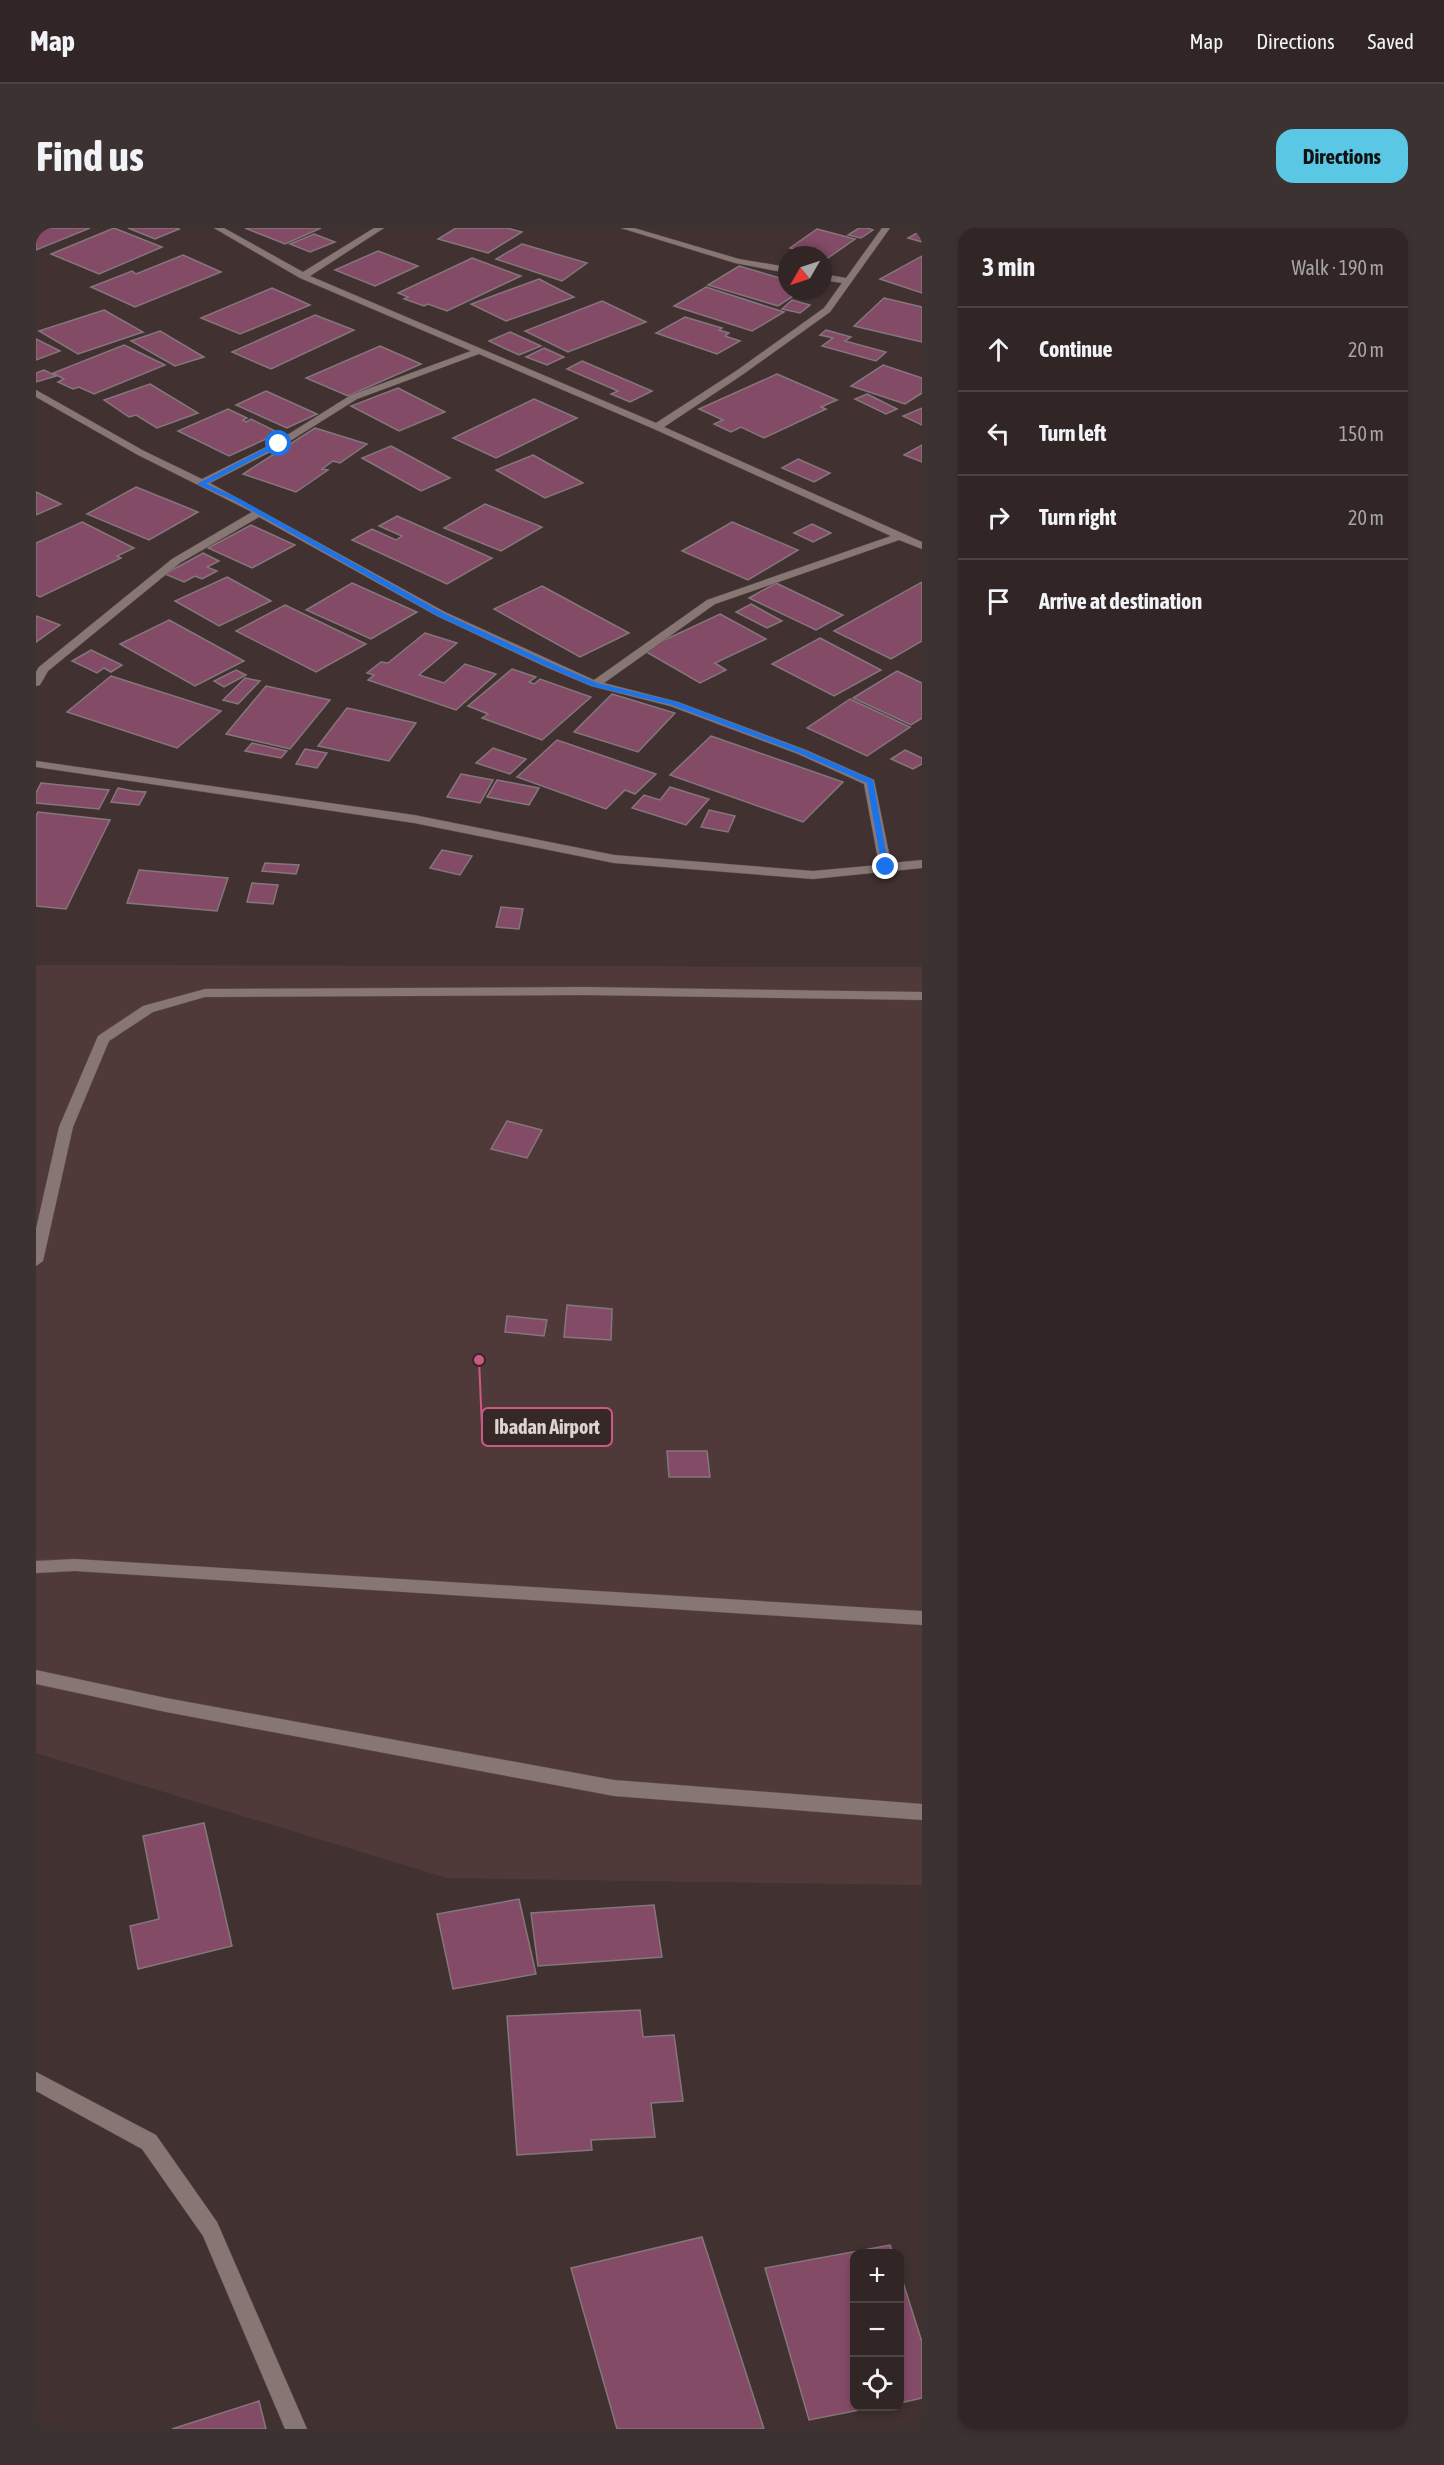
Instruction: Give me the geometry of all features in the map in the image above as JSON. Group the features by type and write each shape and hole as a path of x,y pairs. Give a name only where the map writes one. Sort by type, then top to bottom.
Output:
{"street":[{"path":"218,228 303,276 657,427 922,546"},
{"path":"303,276 380,228"},
{"path":"625,228 738,261 778,268"},
{"path":"657,427 739,373 827,310 886,228"},
{"path":"832,278 849,281"},
{"path":"200,484 279,444 354,397 477,352"},
{"path":"36,393 200,484 235,499 441,614 595,684 674,704 802,752 870,782 886,867"},
{"path":"36,683 43,669 176,561 258,513"},
{"path":"595,684 711,602 900,536"},
{"path":"36,764 414,819 614,860 813,875 922,864"},
{"path":"36,1261 66,1127 103,1039 148,1010 205,993 585,991 922,996"},
{"path":"36,1567 75,1565 922,1618"},
{"path":"36,1677 166,1705 614,1788 922,1812"},
{"path":"36,2081 149,2142 210,2229 296,2429"}],"shaded area":[{"path":"36,965 922,967 922,1885 447,1878 36,1753"}],"building":[{"path":"36,228 90,228 36,250"},
{"path":"114,228 162,247 99,274 51,254"},
{"path":"128,228 176,228 179,229 155,239"},
{"path":"245,228 321,228 285,244"},
{"path":"456,228 507,228 522,232 488,253 438,239"},
{"path":"859,228 873,230 861,238 848,235"},
{"path":"817,229 855,239 832,255 832,246 793,246"},
{"path":"922,230 922,242 908,238"},
{"path":"314,234 335,242 310,252 290,244"},
{"path":"522,244 587,263 562,281 496,259"},
{"path":"378,251 418,266 375,286 335,270"},
{"path":"183,255 221,272 135,307 91,287 132,271 136,274"},
{"path":"922,256 922,293 880,279"},
{"path":"472,258 521,276 447,311 404,299 408,297 398,293"},
{"path":"739,266 778,277 778,300 787,300 778,306 708,285"},
{"path":"539,279 574,297 506,321 471,304"},
{"path":"706,287 784,312 752,331 674,306"},
{"path":"272,288 310,305 240,334 201,318"},
{"path":"884,298 922,307 922,342 854,326"},
{"path":"792,300 810,305 800,313 782,309"},
{"path":"602,301 646,322 568,352 525,331"},
{"path":"104,310 143,332 78,354 39,331"},
{"path":"315,315 354,330 271,369 232,352"},
{"path":"685,317 722,328 719,330 729,333 725,336 740,341 717,354 656,333"},
{"path":"826,330 851,337 845,341 886,352 876,361 822,346 833,338 820,335"},
{"path":"160,331 204,357 175,366 131,341"},
{"path":"510,332 541,346 519,355 489,341"},
{"path":"36,339 60,351 36,360"},
{"path":"124,345 165,365 94,394 79,387 73,389 58,382 64,379 53,373"},
{"path":"380,346 421,364 348,396 306,378"},
{"path":"544,348 564,357 547,365 526,357"},
{"path":"582,361 652,391 630,402 611,394 618,391 567,369"},
{"path":"883,365 922,378 922,393 905,404 851,386"},
{"path":"44,370 56,376 36,382 36,373"},
{"path":"777,374 837,400 821,407 826,409 764,438 741,427 731,432 714,424 723,420 699,409"},
{"path":"150,384 198,413 157,428 136,415 129,417 104,400"},
{"path":"398,388 445,412 399,431 351,406"},
{"path":"266,391 317,414 287,428 236,405"},
{"path":"867,394 897,409 886,414 855,399"},
{"path":"534,399 577,418 496,458 453,438"},
{"path":"922,408 922,425 903,416"},
{"path":"228,409 247,418 243,420 246,422 251,419 279,433 229,456 178,431"},
{"path":"315,428 367,444 340,463 333,461 322,469 328,470 296,492 243,474"},
{"path":"922,445 922,462 904,455"},
{"path":"391,446 450,478 421,491 362,458"},
{"path":"533,455 583,483 545,498 496,470"},
{"path":"798,459 830,473 814,482 782,468"},
{"path":"136,487 198,512 149,540 87,514"},
{"path":"36,492 61,504 36,515"},
{"path":"485,504 542,527 501,551 444,528"},
{"path":"397,516 492,558 447,584 352,540 372,529 396,540 402,536 379,526"},
{"path":"82,522 134,548 117,556 121,558 40,597 36,595 36,543"},
{"path":"732,522 798,550 748,580 682,551"},
{"path":"812,524 831,533 813,542 794,533"},
{"path":"251,525 295,545 252,568 208,548"},
{"path":"203,553 219,561 207,567 217,571 202,579 195,576 184,582 165,574"},
{"path":"227,577 271,601 219,626 175,601"},
{"path":"922,582 922,641 891,659 834,631"},
{"path":"352,583 417,612 371,639 306,610"},
{"path":"776,583 843,615 816,630 749,598"},
{"path":"542,586 629,633 580,657 494,609"},
{"path":"751,604 782,621 767,628 736,612"},
{"path":"285,605 366,644 316,672 236,631"},
{"path":"720,614 766,639 715,663 726,670 700,683 643,650"},
{"path":"36,616 60,625 36,642"},
{"path":"169,620 244,661 195,686 120,644"},
{"path":"425,633 457,643 419,675 444,683 465,664 496,674 456,710 368,680 374,675 367,673 381,662 388,663"},
{"path":"820,638 881,670 834,696 772,664"},
{"path":"91,650 122,665 111,672 104,668 97,673 72,661"},
{"path":"512,669 536,677 529,682 534,684 540,679 591,697 542,740 482,718 488,714 468,706"},
{"path":"236,670 246,675 224,687 214,681"},
{"path":"897,671 922,683 922,718 911,725 853,698"},
{"path":"111,676 221,711 177,748 67,712"},
{"path":"245,678 260,681 238,704 223,700"},
{"path":"266,686 330,700 290,749 226,734"},
{"path":"612,694 675,713 638,752 574,732"},
{"path":"850,699 910,727 867,756 807,728"},
{"path":"347,708 416,723 389,761 318,746"},
{"path":"711,736 843,782 803,822 670,775"},
{"path":"557,740 656,774 635,794 625,790 606,809 517,777"},
{"path":"252,743 287,751 281,758 245,751"},
{"path":"493,748 526,759 510,774 476,763"},
{"path":"305,749 327,753 317,768 296,764"},
{"path":"905,750 922,758 922,764 913,769 891,759"},
{"path":"461,774 493,780 480,803 447,797"},
{"path":"497,780 539,788 529,805 487,797"},
{"path":"41,783 109,790 99,809 36,803 36,793"},
{"path":"670,787 709,799 686,825 632,808 644,795 660,800"},
{"path":"118,788 146,792 139,805 111,802"},
{"path":"709,810 735,816 728,832 701,827"},
{"path":"38,812 110,820 66,909 36,906 36,816"},
{"path":"442,850 472,856 460,875 430,868"},
{"path":"265,863 299,865 296,874 262,871"},
{"path":"139,870 228,878 217,911 127,903"},
{"path":"252,883 278,885 273,904 247,902"},
{"path":"501,907 523,909 519,929 496,927"},
{"path":"507,1121 542,1130 527,1158 491,1149"},
{"path":"567,1305 612,1309 611,1340 564,1337"},
{"path":"507,1316 547,1320 544,1336 505,1332"},
{"path":"667,1451 707,1451 710,1477 669,1477"},
{"path":"204,1823 232,1946 138,1969 130,1926 159,1919 143,1836"},
{"path":"519,1899 536,1974 453,1989 437,1914"},
{"path":"654,1905 662,1957 538,1966 531,1913"},
{"path":"640,2010 643,2037 674,2035 683,2101 651,2103 655,2137 591,2140 592,2150 517,2155 507,2016"},
{"path":"702,2237 764,2429 617,2429 571,2268"},
{"path":"890,2245 891,2249 868,2249"},
{"path":"850,2252 850,2411 855,2411 809,2420 765,2268"},
{"path":"904,2286 922,2342 922,2398 904,2402"},
{"path":"259,2401 266,2429 172,2429"}],"place":[{"name":"Ibadan Airport","path":"479,1360"}],"route":[{"path":"279,444 200,484 235,499 441,614 550,665 595,684 674,704 802,752 870,782 886,867"}]}
